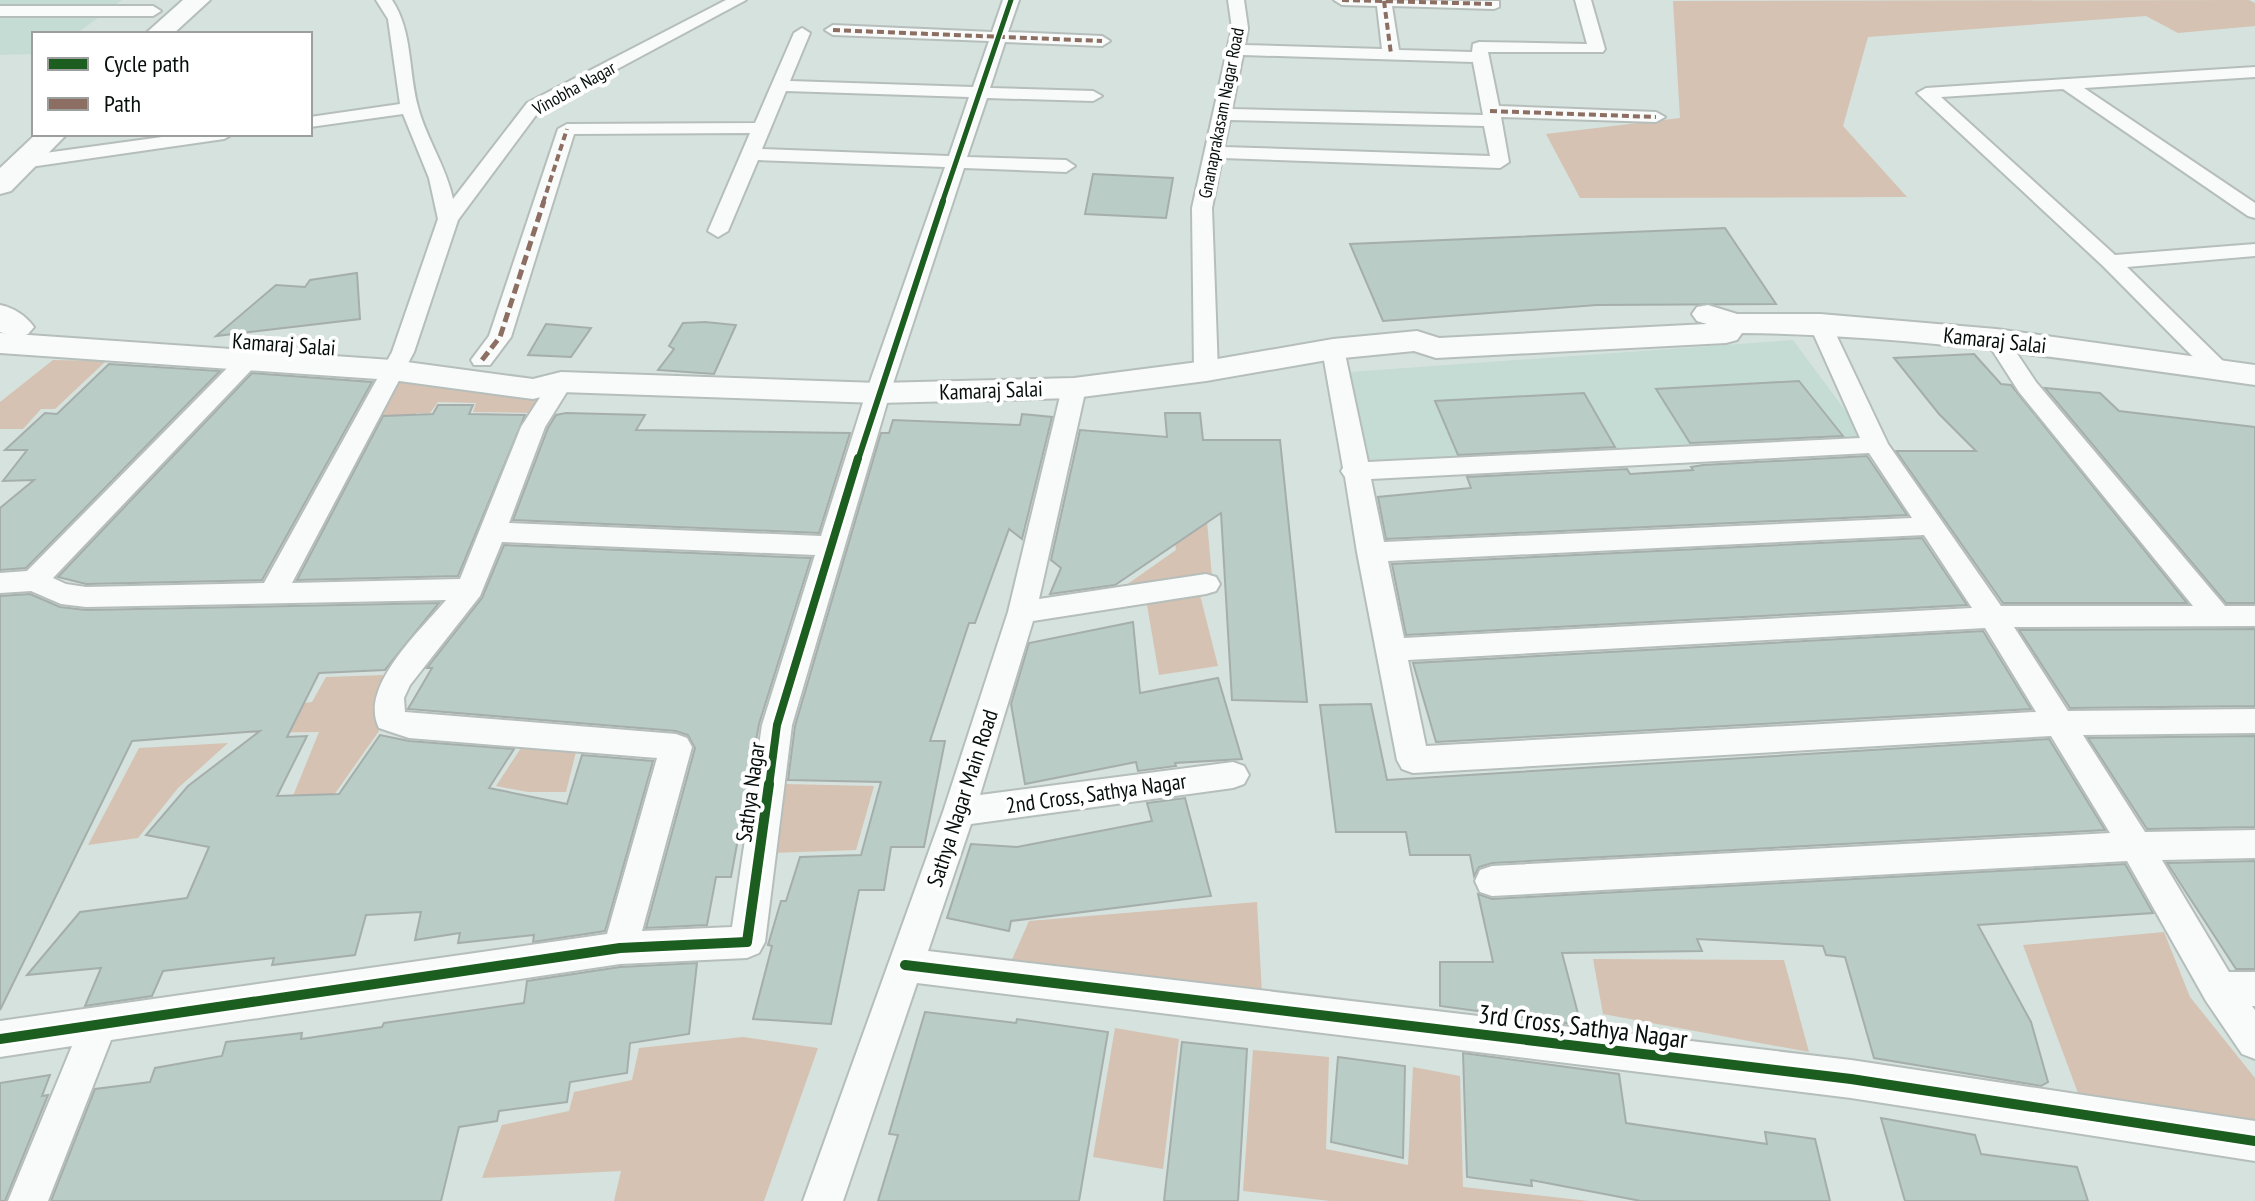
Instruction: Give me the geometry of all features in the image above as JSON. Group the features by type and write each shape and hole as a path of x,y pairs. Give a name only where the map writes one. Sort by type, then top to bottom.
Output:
{"highway":[{"path":"131,32 160,15 198,0"},
{"path":"0,185 32,126"},
{"path":"12,159 50,136"}],"main road":[{"name":"Kamaraj Salai","path":"4,333 397,361 533,389 561,382 878,393 1074,388 1206,371 1333,349 1417,341 1436,348 1726,333 1733,323 1820,324 1996,339 2255,375"},
{"name":"Kamaraj Salai","path":"4,333 250,358 482,360 551,369 561,382"}],"street":[{"path":"273,593 397,361 448,219 439,178 409,108 396,19 384,0"},
{"path":"396,19 406,0"},
{"name":"Vinobha Nagar","path":"448,219 533,107 738,0"},
{"name":"Sathya Nagar","path":"0,1039 620,948 747,942 777,725 878,393 1011,0"},
{"name":"Gnanaprakasam Nagar Road","path":"1206,371 1202,208 1240,28 1236,0"},
{"path":"1342,0 1494,4"},
{"path":"1214,152 1500,162 1479,47 1597,49 1583,0"},
{"path":"1384,1 1391,54"},
{"path":"0,11 160,15"},
{"path":"833,30 1102,41"},
{"path":"718,231 802,33"},
{"path":"1236,50 1481,57"},
{"path":"2218,369 2110,262 1926,93 2250,75"},
{"path":"2068,85 2255,212"},
{"path":"779,86 1093,96"},
{"path":"312,122 409,108"},
{"path":"1222,114 1656,117"},
{"path":"482,360 500,337 567,129 761,128"},
{"path":"12,159 207,136"},
{"path":"750,154 1066,166"},
{"path":"2110,262 2255,250"},
{"path":"1820,324 1876,445 1993,617 2136,846 2219,989 2255,1041"},
{"path":"1996,339 2027,387 2218,617"},
{"path":"1333,349 1354,471 1413,760 2059,723 2255,721"},
{"path":"34,581 250,358"},
{"path":"561,382 533,427 470,589 398,679 389,698 390,719 409,726 676,747 620,948"},
{"name":"Sathya Nagar Main Road","path":"823,1201 959,812 1022,612 1074,388"},
{"path":"1354,471 1876,445"},
{"path":"1370,552 1930,526"},
{"path":"494,532 832,546"},
{"path":"0,583 34,581 61,594 86,597 470,589"},
{"path":"1022,612 1206,584"},
{"path":"1390,650 1993,617 2255,616"},
{"name":"2nd Cross, Sathya Nagar","path":"959,812 1233,775"},
{"path":"1492,881 2136,846 2255,844"},
{"name":"3rd Cross, Sathya Nagar","path":"905,965 1851,1079 2255,1141"},
{"path":"2219,989 2255,989"},
{"path":"28,1201 99,1025"}],"shaded area":[{"path":"0,0 122,0 79,32 32,32 32,54 0,55"},
{"path":"2249,0 2255,3 2255,26 2178,33 2146,16 1868,37 1843,126 1907,197 1580,198 1546,134 1680,118 1673,1"},
{"path":"1793,340 1865,437 1368,463 1350,372"},
{"path":"53,360 106,361 55,409 41,409 23,429 0,429 0,402"},
{"path":"393,379 545,397 536,413 473,412 476,403 438,402 430,413 416,413 400,443 359,443"},
{"path":"1207,521 1212,577 1119,590 1176,550 1173,527"},
{"path":"1199,591 1218,666 1159,675 1147,605"},
{"path":"385,675 373,708 379,731 315,822 282,823 319,732 243,733 237,711 312,702 326,677"},
{"path":"525,742 577,748 566,792 528,792 496,786"},
{"path":"228,743 178,788 138,838 88,845 139,748"},
{"path":"784,784 874,786 856,850 772,853"},
{"path":"1257,902 1262,994 1010,964 1029,921"},
{"path":"2164,932 2190,997 2255,1078 2255,1125 2078,1093 2023,945"},
{"path":"1593,959 1784,960 1809,1052 1603,1014"},
{"path":"1115,1028 1179,1039 1163,1169 1093,1157"},
{"path":"743,1037 818,1048 764,1201 614,1201 621,1171 482,1178 502,1125 569,1111 574,1092 632,1080 639,1048"},
{"path":"1253,1050 1329,1057 1326,1149 1408,1165 1413,1067 1460,1076 1463,1187 1589,1201 1330,1201 1243,1191"}],"building":[{"path":"1093,174 1173,178 1166,218 1085,214"},
{"path":"1725,228 1776,304 1597,305 1383,321 1350,244"},
{"path":"357,273 360,319 216,336 276,285 305,287 310,280"},
{"path":"683,323 736,325 714,374 658,370 674,349 669,346"},
{"path":"546,324 591,328 571,357 528,355"},
{"path":"1974,354 2001,384 2011,385 2187,603 2003,603 1896,451 1976,451 1939,414 1894,358"},
{"path":"109,364 220,371 26,568 0,570 0,508 34,480 3,481 27,450 5,450 45,413 57,414"},
{"path":"252,373 372,382 262,580 86,584 58,577"},
{"path":"1799,381 1843,436 1690,443 1656,389"},
{"path":"2045,388 2100,393 2119,411 2255,427 2255,603 2226,603"},
{"path":"1584,393 1615,447 1458,455 1435,401"},
{"path":"438,405 473,405 469,414 525,415 458,576 297,580 383,416 433,414"},
{"path":"1165,413 1200,413 1203,440 1280,440 1307,702 1232,700 1221,513 1115,585 1050,594 1061,568 1051,560 1080,430 1167,437"},
{"path":"1022,414 1052,417 1022,539 1009,529 975,623 969,623 930,741 945,741 924,847 891,847 884,890 859,890 831,1024 753,1019 772,946 768,945 781,901 786,901 800,857 861,855 881,782 788,780 795,726 881,433 889,433 893,420 1020,425"},
{"path":"556,415 645,415 636,430 850,433 819,533 513,520 548,428"},
{"path":"1867,456 1907,515 1386,539 1378,497 1471,488 1467,477 1627,469 1630,474 1693,470 1691,467 1703,465"},
{"path":"1922,538 1967,605 1406,635 1392,564"},
{"path":"504,545 811,558 759,724 731,877 716,877 707,925 646,928 695,748 688,735 676,731 408,709 432,668 427,668 482,598"},
{"path":"30,594 60,607 86,610 439,603 385,670 319,673 287,737 307,736 277,796 339,794 380,735 409,741 514,749 489,788 567,804 582,755 653,761 605,931 533,942 534,935 458,943 460,933 415,940 421,912 366,915 355,955 272,965 274,958 163,971 152,996 85,1006 101,968 27,975 80,912 187,898 209,847 146,835 188,786 260,731 132,741 0,1010 0,596"},
{"path":"1133,622 1140,693 1218,678 1242,759 1175,763 1176,766 1138,771 1136,762 1025,784 1011,704 1029,643"},
{"path":"2255,629 2255,706 2070,708 2019,630"},
{"path":"1983,631 2031,709 1436,742 1413,663"},
{"path":"1371,704 1387,780 2049,739 2105,830 1492,863 1479,867 1474,876 1470,855 1410,855 1406,832 1336,832 1320,705"},
{"path":"2255,736 2255,827 2147,829 2088,738"},
{"path":"1185,798 1211,896 1011,921 1009,931 947,918 971,844 1017,847 1152,821 1147,803"},
{"path":"2255,861 2255,969 2236,969 2167,863"},
{"path":"2125,864 2153,913 1978,925 2031,1022 2048,1082 2041,1086 1874,1058 1845,957 1826,955 1823,946 1697,939 1702,951 1562,953 1581,1025 1440,1006 1440,962 1493,962 1478,894 1492,899"},
{"path":"697,963 689,1034 630,1043 627,1073 570,1082 567,1102 499,1111 497,1121 459,1127 441,1201 51,1201 95,1089 150,1082 155,1068 222,1056 226,1042 302,1033 301,1039 382,1027 384,1023 524,1003 527,981 620,967"},
{"path":"925,1012 1016,1023 1017,1019 1108,1032 1079,1201 878,1201 898,1135 889,1134"},
{"path":"1182,1042 1247,1049 1238,1201 1164,1201"},
{"path":"1463,1053 1619,1074 1626,1123 1767,1144 1765,1132 1815,1139 1830,1201 1641,1201 1531,1180 1532,1186 1467,1177"},
{"path":"1338,1057 1405,1066 1403,1158 1331,1142"},
{"path":"50,1075 42,1096 48,1095 5,1201 0,1201 0,1083"},
{"path":"1881,1118 1975,1135 1981,1154 2077,1167 2088,1201 1905,1201"}],"marked path":[{"path":"1342,0 1494,4"},
{"path":"1384,1 1391,54"},
{"path":"833,30 1102,41"},
{"path":"1490,111 1656,117"},
{"path":"482,360 500,337 567,129"}],"cycle path":[{"path":"0,1039 620,948 747,942 777,725 878,393 1011,0"},
{"path":"905,965 1851,1079 2255,1141"}]}
